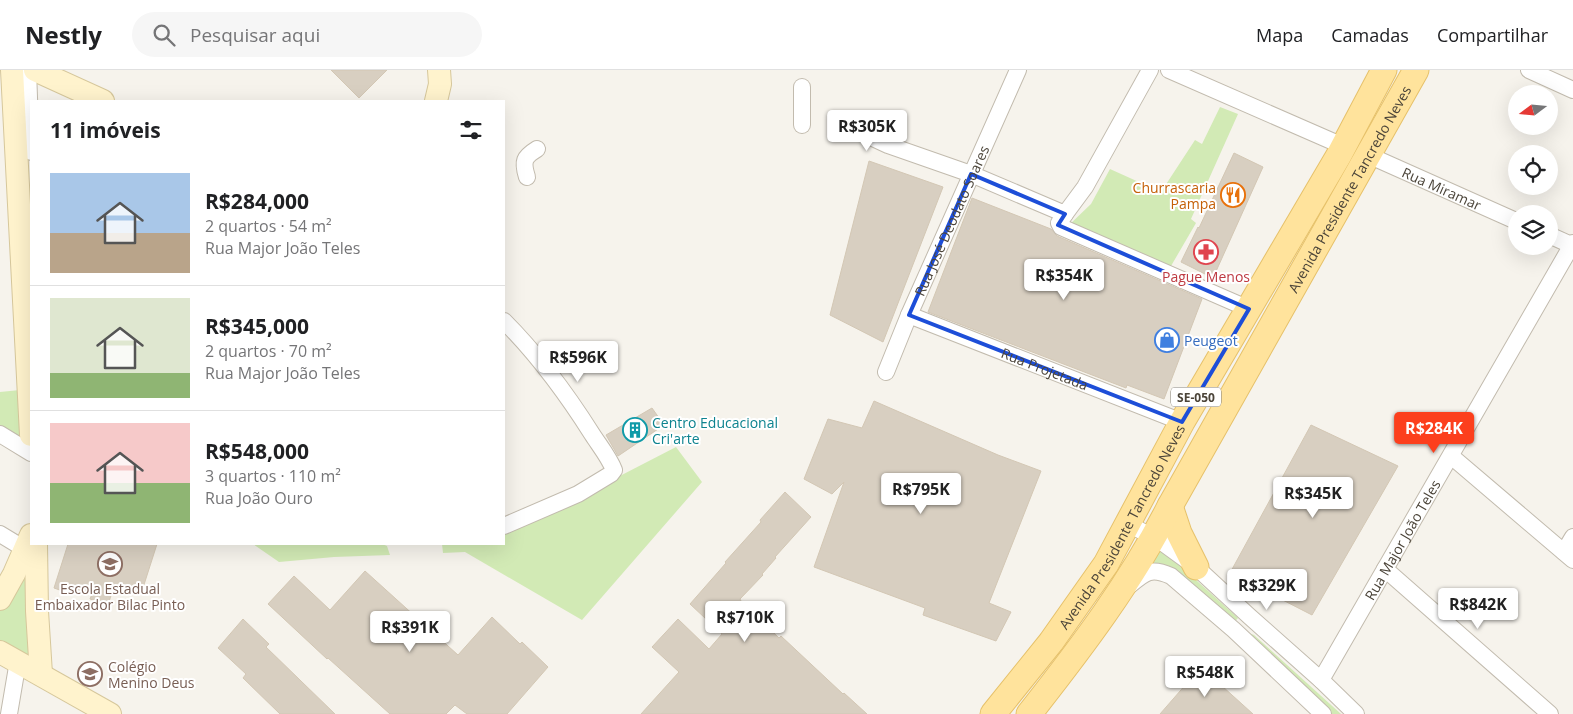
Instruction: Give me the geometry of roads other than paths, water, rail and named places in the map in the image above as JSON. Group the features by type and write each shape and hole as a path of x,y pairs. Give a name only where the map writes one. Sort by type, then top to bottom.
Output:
{"main road":[{"name":"Avenida Presidente Tancredo Neves","path":"993,714 1051,642 1106,564 1182,422 1343,146 1384,70"},
{"name":"Avenida Presidente Tancredo Neves","path":"1029,714 1070,663 1118,595 1154,537 1416,70"},
{"path":"1170,506 1179,533 1196,566"}],"street":[{"path":"436,100 440,84 439,70"},
{"name":"Rua José Deodato Soares","path":"886,372 909,315 1018,70"},
{"path":"1150,70 1085,186 1059,223 1061,227 1249,309"},
{"path":"1169,70 1343,146"},
{"path":"1529,70 1573,90"},
{"path":"25,74 99,100"},
{"path":"25,74 7,130 25,204 30,389"},
{"path":"25,74 30,139"},
{"path":"802,87 802,125"},
{"path":"860,132 888,145 971,174 1065,214"},
{"path":"528,176 524,166 526,157 537,148"},
{"name":"Rua Miramar","path":"1368,155 1508,217"},
{"path":"1558,239 1572,244"},
{"name":"Rua Major João Teles","path":"1321,680 1572,244"},
{"name":"Rua Projetada","path":"909,315 1182,422"},
{"path":"505,322 520,337 569,398 614,470 611,474 578,494 505,526"},
{"path":"0,434 30,452"},
{"path":"1451,456 1569,556 1573,538"},
{"path":"1127,523 1154,537 1196,566 1356,714"},
{"path":"0,534 32,546"},
{"path":"0,599 32,546"},
{"path":"32,546 41,674"},
{"path":"1385,569 1550,714"},
{"path":"1118,595 1142,575 1155,571 1171,576 1234,630 1324,714"},
{"path":"1234,630 1238,622 1249,616"},
{"path":"8,714 9,657 110,714"}],"place":[{"name":"Churrascaria Pampa","path":"1233,195"},
{"name":"Pague Menos","path":"1206,252"},
{"name":"Peugeot","path":"1167,340"},
{"name":"Centro Educacional Cri'arte","path":"635,430"},
{"name":"Escola Estadual Embaixador Bilac Pinto","path":"110,564"},
{"name":"Colégio Menino Deus","path":"90,674"}]}
